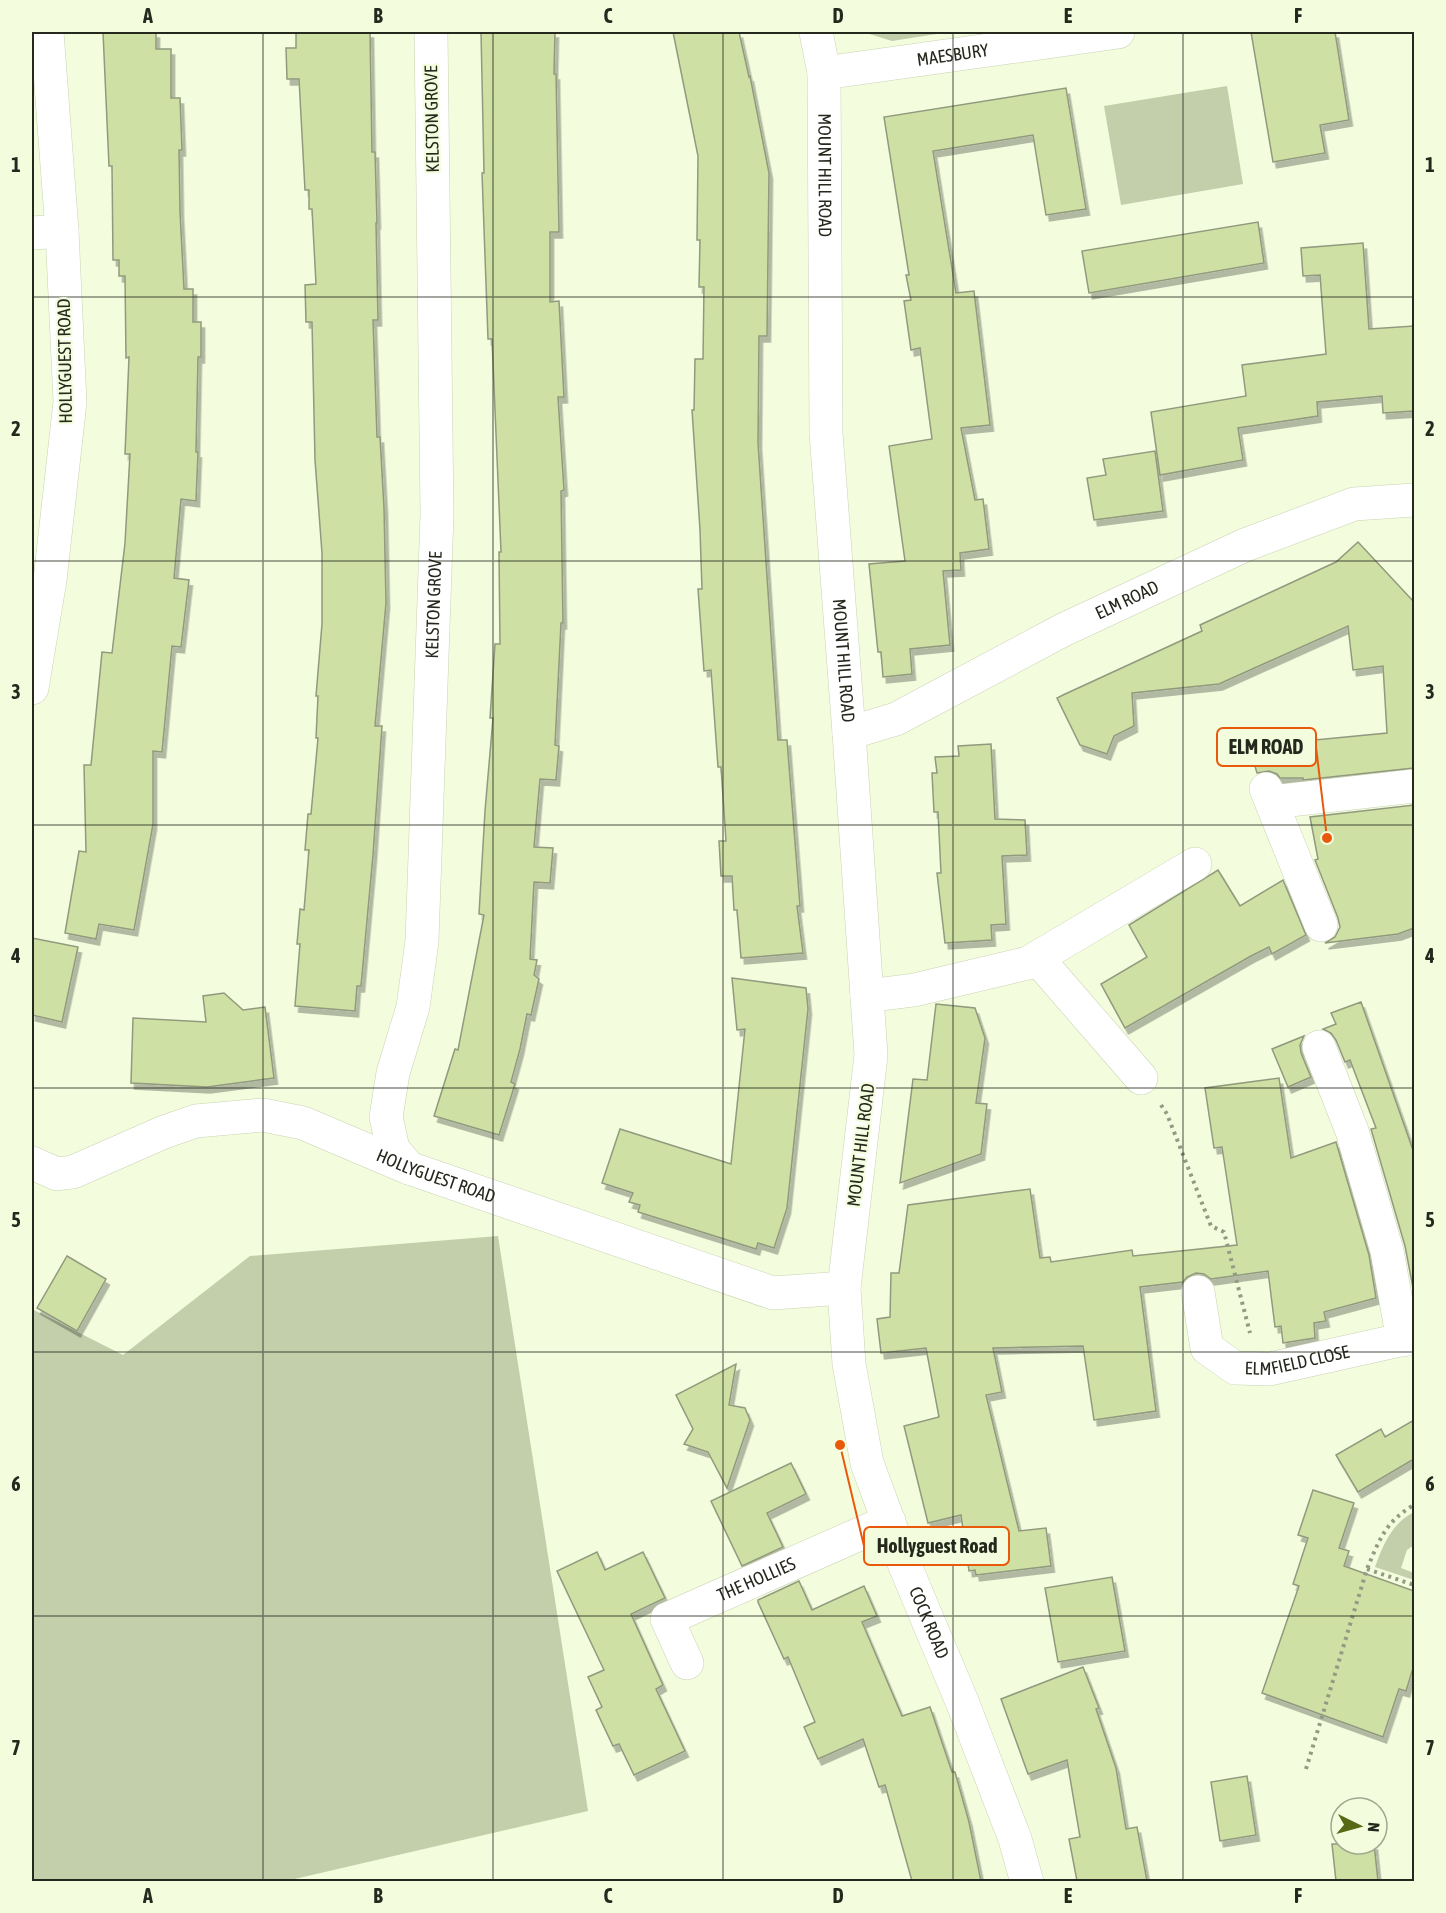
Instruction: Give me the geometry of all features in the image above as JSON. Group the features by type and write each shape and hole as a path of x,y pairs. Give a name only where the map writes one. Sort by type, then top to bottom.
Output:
{"street":[{"name":"HOLLYGUEST ROAD","path":"32,688 51,580 70,402 47,232 47,32"},
{"name":"KELSTON GROVE","path":"409,1167 393,1149 386,1117 393,1073 413,1007 422,941 437,514 431,32"},
{"name":"MOUNT HILL ROAD","path":"816,32 824,73 825,433 849,733 871,1055 844,1288"},
{"name":"MAESBURY","path":"824,73 1118,32"},
{"name":"ELM ROAD","path":"849,733 896,719 1063,630 1245,545 1354,504 1414,500"},
{"path":"1322,925 1269,795 1414,786"},
{"path":"867,996 914,990 1028,963 1195,864"},
{"path":"1037,958 1141,1078"},
{"path":"1319,1047 1352,1131 1387,1251 1409,1339"},
{"name":"HOLLYGUEST ROAD","path":"35,1174 73,1172 164,1132 196,1121 262,1115 303,1123 409,1167 773,1293 844,1288"},
{"name":"COCK ROAD","path":"844,1288 849,1364 867,1463 903,1561 1015,1839 1027,1881"},
{"name":"ELMFIELD CLOSE","path":"1198,1292 1207,1348 1234,1368 1270,1369 1409,1339"},
{"name":"THE HOLLIES","path":"687,1663 667,1620 888,1521"}],"path":[{"path":"1141,1078 1167,1114 1211,1226 1224,1232 1260,1369"},
{"path":"1306,1769 1367,1569 1380,1537 1400,1513 1414,1505"},
{"path":"1367,1569 1414,1585"}],"green space":[{"path":"863,32 949,32 892,41"},
{"path":"1227,86 1243,184 1121,205 1104,106"},
{"path":"498,1236 588,1811 286,1881 32,1881 32,1309 123,1355 250,1256"},
{"path":"1414,1512 1414,1545 1407,1550 1401,1568 1414,1573 1414,1580 1375,1567 1394,1528"}],"building":[{"path":"103,32 156,32 156,49 171,49 171,98 180,98 182,150 179,150 180,212 184,289 193,289 193,322 201,322 201,357 198,357 196,501 181,499 174,578 189,580 181,647 172,646 162,752 153,751 153,824 140,897 134,930 99,924 96,939 65,933 79,851 86,852 84,765 91,765 102,652 112,653 125,543 130,454 125,454 129,357 126,358 125,276 119,276 119,260 113,260 112,166 109,166"},
{"path":"296,32 370,32 372,152 375,152 377,223 378,320 373,320 377,437 380,437 384,508 386,603 375,726 382,726 373,855 361,986 357,986 355,1011 295,1006 300,944 297,944 300,909 304,910 309,850 305,850 308,814 311,814 318,738 316,738 318,696 316,696 322,624 322,553 315,460 312,322 306,322 305,285 316,284 312,209 309,209 309,190 305,190 299,79 287,79 286,48 296,48"},
{"path":"481,32 555,32 554,74 556,74 559,232 550,232 550,302 559,301 564,397 558,397 564,490 561,491 563,623 561,623 555,745 559,746 556,780 540,779 534,847 553,848 550,883 534,882 530,959 537,960 534,975 539,979 531,1015 527,1014 511,1082 515,1084 499,1135 434,1116 455,1049 458,1050 484,915 479,914 493,718 490,718 495,644 500,644 499,552 501,552 492,339 488,339 482,173 484,173"},
{"path":"673,32 739,32 769,173 767,336 759,336 758,443 778,740 787,740 800,906 797,906 803,953 741,958 732,876 721,876 719,841 726,841 711,670 704,671 698,589 702,589 700,530 692,410 694,410 695,359 703,359 704,287 699,287 700,240 697,240 698,156"},
{"path":"1251,32 1335,32 1349,120 1320,125 1325,153 1273,162"},
{"path":"1066,88 1086,209 1046,215 1033,135 933,151 956,293 974,291 990,425 961,428 975,500 983,499 989,549 960,553 961,570 943,571 950,645 910,649 912,674 883,677 881,652 878,652 869,564 905,561 889,446 932,439 920,348 911,350 904,301 911,300 906,275 909,275 884,117"},
{"path":"1258,222 1264,263 1089,293 1082,251"},
{"path":"1363,243 1369,329 1414,326 1414,411 1383,413 1382,396 1317,402 1318,416 1238,428 1243,460 1160,475 1151,412 1246,396 1242,365 1326,354 1320,275 1303,276 1301,248"},
{"path":"1155,451 1163,511 1094,520 1087,478 1106,475 1103,459"},
{"path":"1358,542 1414,602 1414,768 1303,780 1303,778 1280,778 1269,771 1257,773 1249,747 1292,734 1314,733 1315,740 1387,733 1383,666 1353,670 1348,626 1219,684 1132,693 1134,726 1114,736 1107,754 1080,745 1057,698 1202,631 1200,625 1336,562"},
{"path":"991,744 995,819 1025,820 1027,855 1002,856 1006,924 991,925 992,940 945,943 937,873 941,873 938,812 934,812 933,793 932,773 937,773 935,757 959,756 958,746"},
{"path":"1414,805 1414,928 1398,934 1325,943 1335,937 1340,927 1315,860 1318,859 1310,817"},
{"path":"1218,870 1240,906 1283,880 1306,935 1272,954 1269,947 1251,956 1125,1028 1101,984 1147,957 1129,925"},
{"path":"32,938 78,947 62,1022 32,1015"},
{"path":"732,978 806,988 808,1009 787,1208 774,1248 758,1243 756,1249 638,1212 640,1205 629,1202 633,1193 602,1183 620,1129 731,1164 745,1029 737,1030"},
{"path":"224,993 243,1010 265,1007 274,1078 207,1087 131,1083 133,1018 206,1022 203,996"},
{"path":"1361,1002 1414,1153 1413,1288 1405,1246 1371,1129 1376,1128 1350,1060 1345,1062 1336,1040 1331,1033 1323,1029 1336,1024 1331,1013"},
{"path":"936,1004 975,1008 985,1038 976,1103 987,1104 981,1154 900,1183 913,1079 927,1080"},
{"path":"1304,1036 1300,1045 1301,1053 1311,1077 1288,1087 1272,1049"},
{"path":"1279,1078 1291,1158 1336,1142 1369,1255 1376,1298 1324,1312 1326,1321 1314,1323 1315,1338 1283,1343 1281,1326 1275,1327 1268,1271 1211,1279 1204,1274 1196,1273 1187,1277 1183,1282 1140,1287 1156,1411 1094,1420 1083,1346 993,1348 1002,1392 986,1395 1019,1531 1046,1528 1051,1566 976,1575 975,1570 969,1571 961,1515 928,1523 904,1426 939,1417 926,1348 881,1353 877,1319 890,1317 891,1273 899,1273 908,1205 1030,1189 1040,1258 1050,1257 1051,1262 1132,1250 1133,1256 1237,1245 1222,1147 1214,1148 1205,1088"},
{"path":"67,1256 106,1279 77,1331 37,1308"},
{"path":"736,1364 729,1405 745,1408 750,1420 727,1488 708,1452 684,1444 693,1429 676,1395"},
{"path":"1414,1420 1414,1459 1358,1492 1336,1455 1381,1429 1385,1437"},
{"path":"791,1463 806,1494 767,1513 783,1547 742,1566 711,1501"},
{"path":"1313,1490 1354,1503 1339,1548 1349,1551 1344,1566 1414,1591 1414,1665 1406,1691 1399,1689 1383,1737 1262,1693 1299,1586 1293,1584 1308,1538 1298,1535"},
{"path":"597,1552 605,1570 643,1552 665,1598 631,1614 663,1685 656,1689 685,1751 634,1775 619,1744 613,1746 596,1710 602,1707 588,1677 604,1670 557,1571"},
{"path":"1112,1577 1125,1651 1058,1662 1045,1588"},
{"path":"799,1581 812,1610 864,1586 877,1616 862,1622 902,1716 930,1707 952,1772 955,1772 969,1822 981,1881 912,1881 885,1785 879,1787 863,1739 818,1759 804,1727 815,1722 788,1657 784,1659 758,1602"},
{"path":"1083,1667 1099,1708 1096,1709 1116,1768 1126,1829 1137,1827 1147,1881 1077,1881 1069,1839 1080,1837 1067,1760 1028,1774 1001,1699"},
{"path":"1247,1776 1256,1835 1220,1841 1211,1782"},
{"path":"1333,1856 1375,1856 1378,1881 1336,1881"}],"place":[{"name":"ELM ROAD","path":"1327,838"},
{"name":"Hollyguest Road","path":"840,1445"}]}
